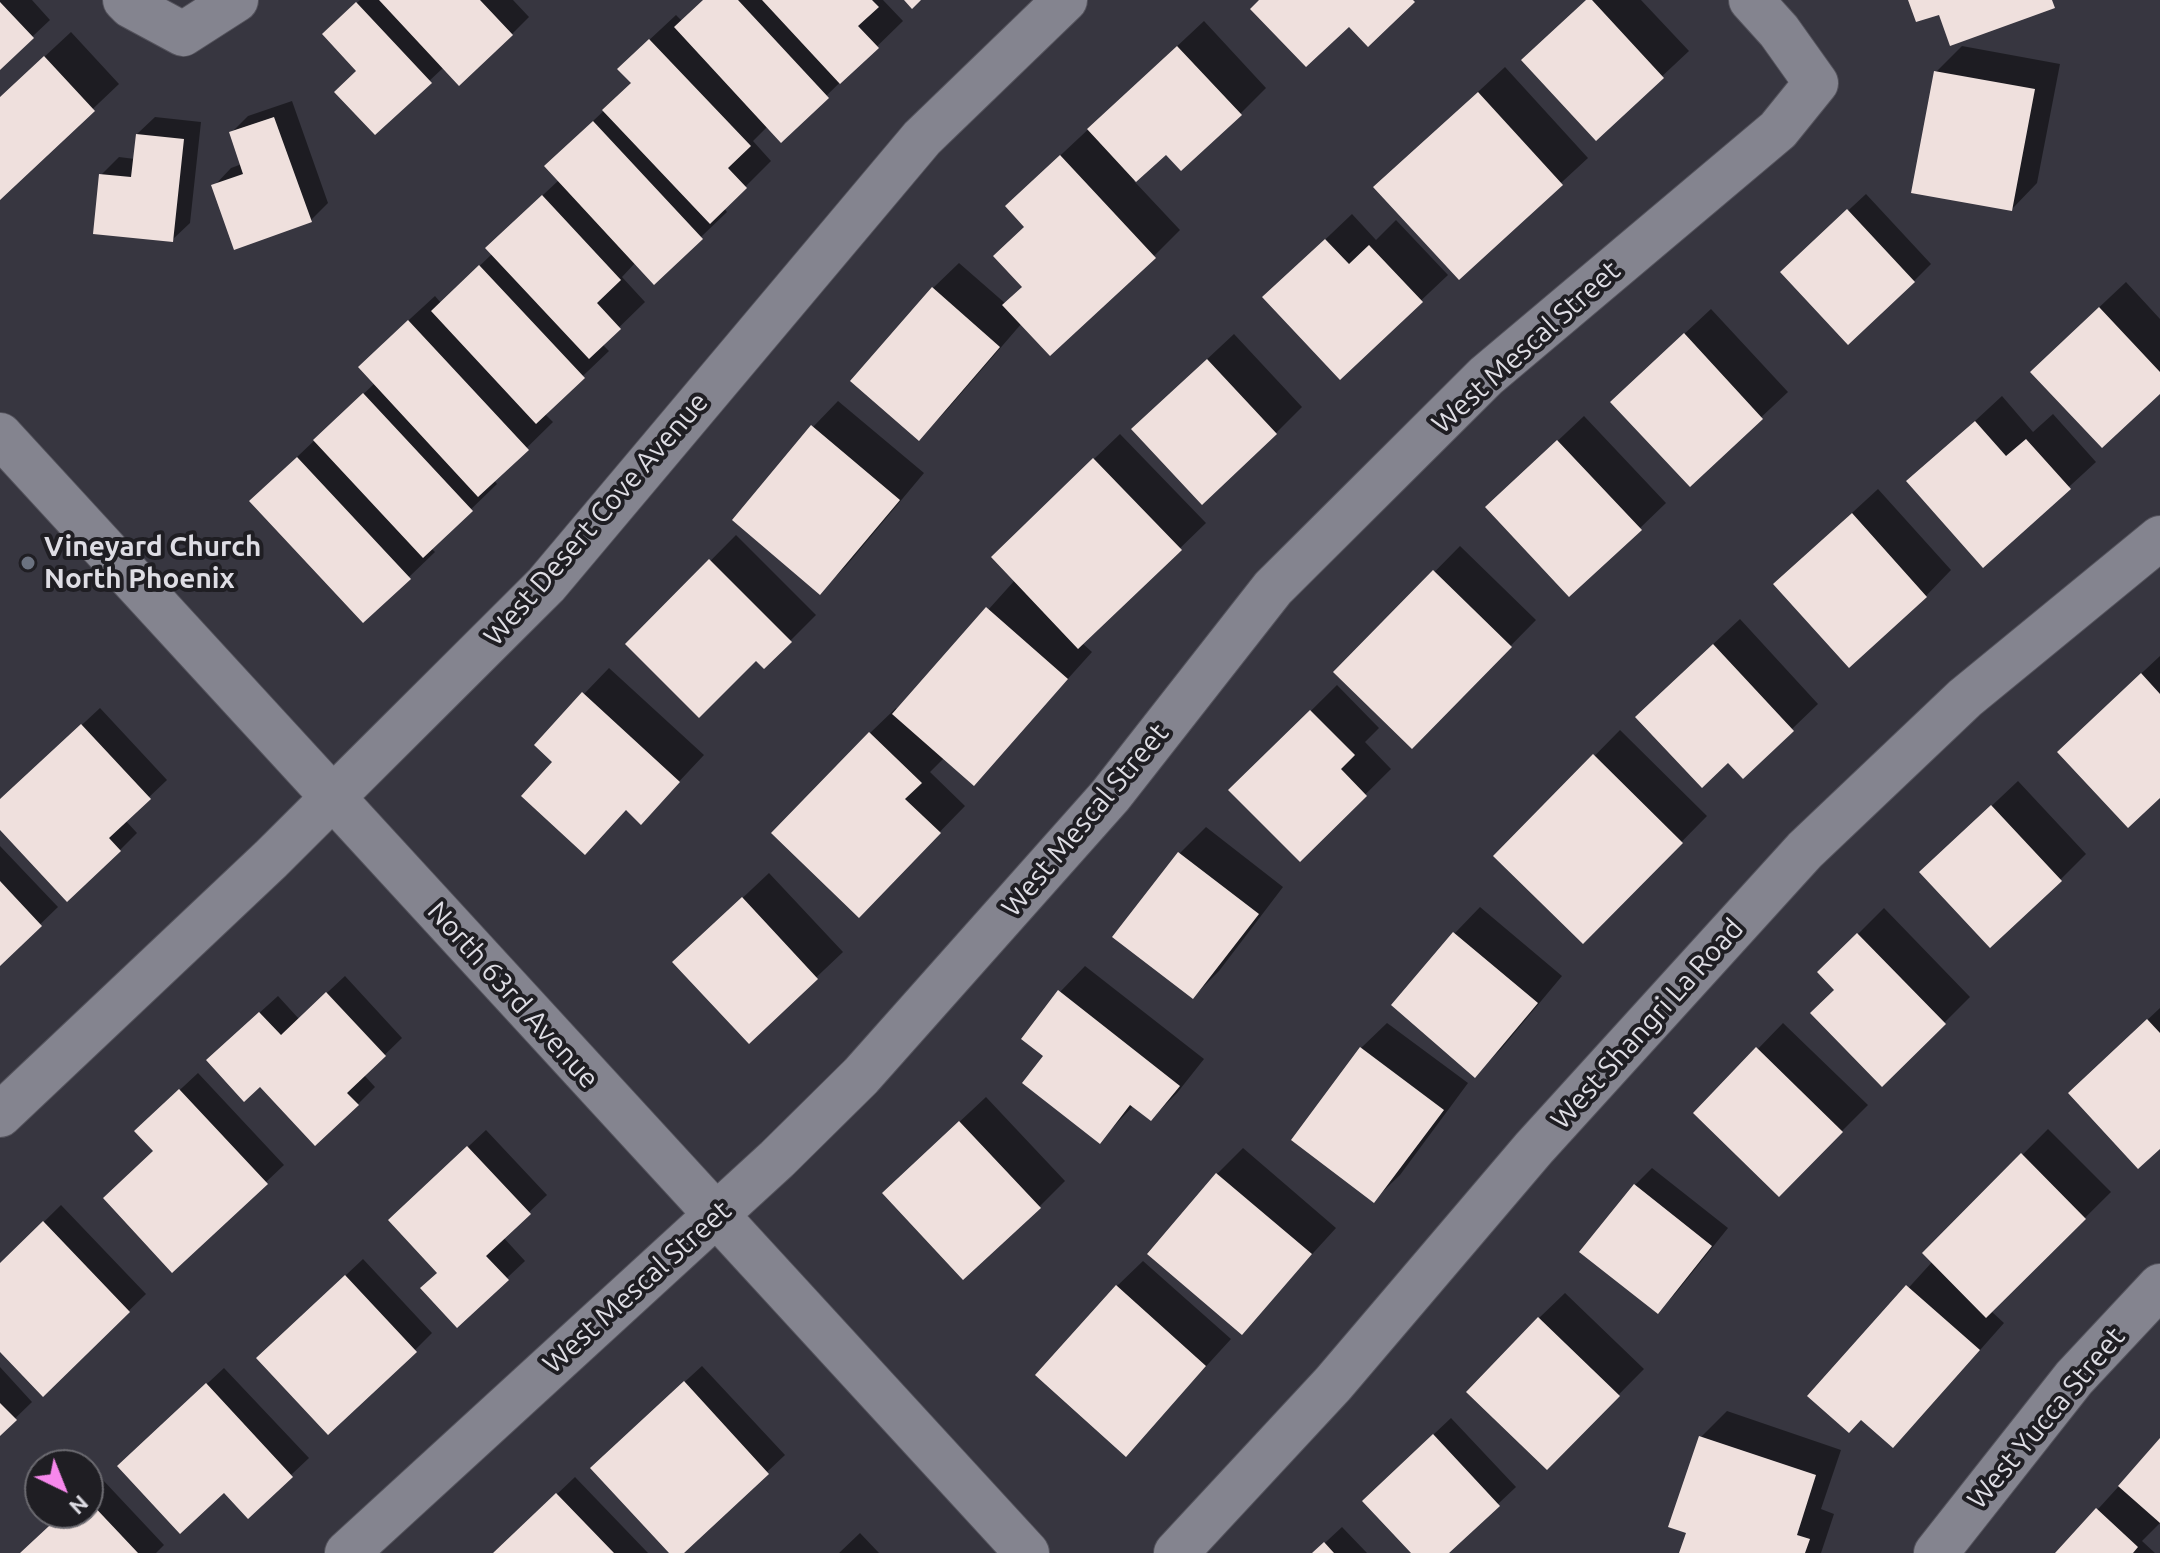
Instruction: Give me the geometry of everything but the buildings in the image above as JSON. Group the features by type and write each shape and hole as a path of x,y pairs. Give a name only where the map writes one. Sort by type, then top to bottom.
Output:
{"street":[{"path":"125,0 183,34 236,0"},
{"name":"West Desert Cove Avenue","path":"0,1115 332,798 546,585 922,138 1065,0"},
{"name":"West Mescal Street","path":"347,1553 777,1159 872,1065 1110,796 1273,588 1486,376 1778,130 1816,83 1779,31 1751,0"},
{"name":"North 63rd Avenue","path":"0,435 1027,1553"},
{"name":"West Shangri La Road","path":"1176,1553 1333,1384 1534,1148 1805,850 1965,698 2160,538"},
{"name":"West Yucca Street","path":"1936,1553 2074,1378 2160,1286"}],"place":[{"name":"Vineyard Church North Phoenix","path":"28,563"}]}
